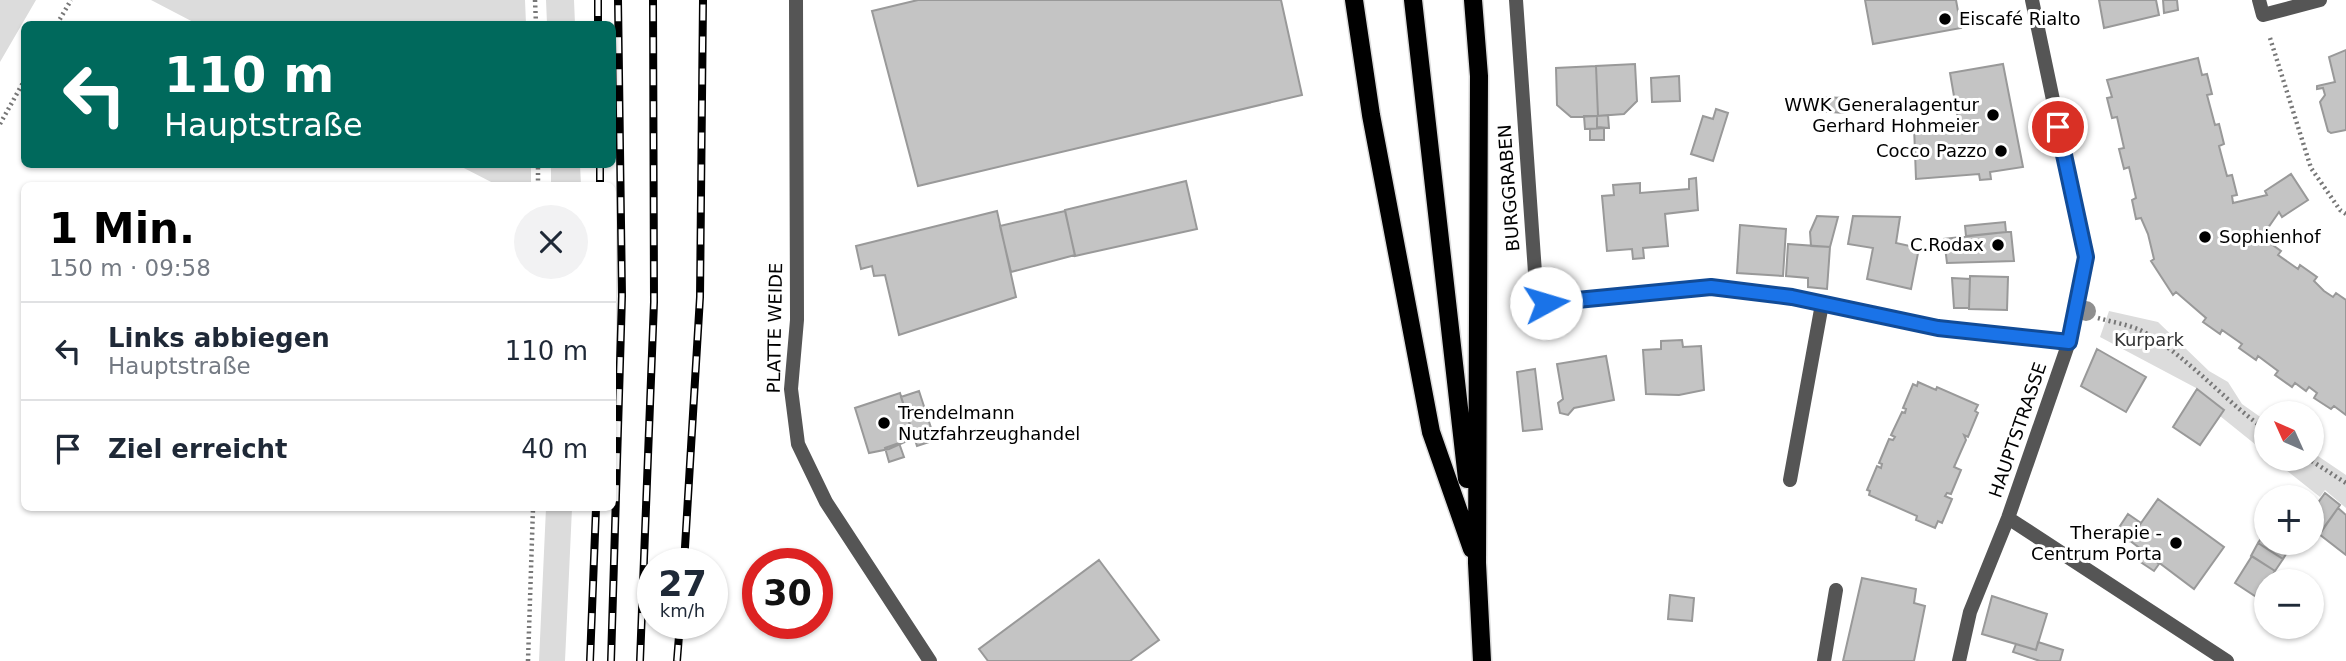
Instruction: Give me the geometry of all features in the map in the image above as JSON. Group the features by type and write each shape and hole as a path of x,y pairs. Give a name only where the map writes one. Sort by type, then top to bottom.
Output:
{"main road":[{"path":"1354,0 1371,115 1431,432 1477,563"},
{"path":"1413,0 1477,563"},
{"path":"1473,0 1479,76 1477,563 1482,661"}],"street":[{"name":"PLATTE WEIDE","path":"796,0 797,320 791,389 798,444 826,502 930,661"},
{"name":"BURGGRABEN","path":"1516,0 1536,287 1546,303 1711,287 1822,304 1938,328 2069,342"},
{"name":"HAUPTSTRASSE","path":"1959,661 1970,612 2008,518 2069,342 2086,257 2032,0"},
{"path":"2259,0 2263,15 2320,0"},
{"path":"1790,480 1822,304"},
{"path":"2008,518 2227,661"},
{"path":"1824,661 1836,590"}],"path":[{"path":"59,21 71,0"},
{"path":"535,0 536,21"},
{"path":"2263,15 2311,168 2340,210 2346,214"},
{"path":"0,124 21,86"},
{"path":"2074,313 2148,334 2212,384 2235,408 2254,421"},
{"path":"2324,469 2346,483"},
{"path":"527,661 533,511"}],"green space":[{"path":"0,0 36,0 24,21 21,21 21,26 0,62"},
{"path":"151,0 525,0 526,21 191,21"},
{"path":"546,0 574,0 575,21 547,21"},
{"path":"464,168 531,168 531,182 491,182"},
{"path":"551,168 580,168 581,182 551,182"},
{"name":"Kurpark","path":"2109,311 2158,322 2209,371 2228,382 2242,404 2254,412 2254,443 2220,416 2225,410 2198,389 2100,337"},
{"path":"2324,460 2346,475 2346,508 2324,491 2324,485 2305,485 2287,471 2324,471"},
{"path":"546,511 572,511 565,661 539,661"}],"building":[{"path":"918,0 1281,0 1302,95 918,186 872,11"},
{"path":"1865,0 1956,0 1961,28 1873,44"},
{"path":"2099,0 2156,0 2159,15 2104,28"},
{"path":"2163,0 2177,0 2178,10 2164,13"},
{"path":"2346,50 2346,130 2331,133 2328,131 2320,102 2325,95 2323,88 2317,89 2317,86 2335,82 2329,57"},
{"name":"Sophienhof","path":"2198,58 2202,75 2207,74 2212,94 2207,95 2215,125 2219,124 2224,144 2219,146 2227,176 2232,175 2237,195 2232,196 2233,203 2267,195 2265,191 2291,174 2308,200 2282,217 2279,212 2259,241 2261,243 2264,239 2281,251 2278,255 2298,269 2300,265 2317,277 2314,281 2324,291 2333,297 2336,293 2346,300 2346,415 2334,406 2331,409 2324,404 2324,401 2314,398 2317,393 2309,387 2306,391 2295,383 2292,387 2275,375 2278,371 2258,356 2256,360 2239,348 2242,344 2222,330 2220,334 2203,322 2206,318 2176,292 2173,295 2151,261 2154,259 2141,218 2136,219 2132,200 2136,198 2129,167 2124,169 2119,149 2124,148 2117,117 2112,118 2107,98 2112,97 2107,80"},
{"path":"1635,64 1637,101 1624,114 1598,116 1596,66"},
{"path":"2003,64 2023,167 1990,172 1991,179 1980,180 1979,174 1916,179 1914,126 1959,125 1950,73"},
{"path":"1596,66 1598,116 1571,117 1557,105 1556,68"},
{"path":"1679,76 1680,101 1652,102 1651,78"},
{"path":"1818,97 1845,98 1844,113 1816,111"},
{"path":"1716,109 1728,113 1713,161 1691,154 1703,116 1713,119"},
{"path":"1608,115 1609,128 1597,127 1597,116"},
{"path":"1584,116 1597,116 1597,127 1604,128 1585,129"},
{"path":"1604,128 1604,140 1590,140 1590,129"},
{"path":"1696,178 1698,210 1665,214 1668,246 1643,248 1644,258 1633,259 1632,249 1607,251 1602,196 1614,195 1613,185 1640,183 1640,193 1689,189 1689,179"},
{"path":"1186,181 1197,229 1075,256 1065,210"},
{"path":"997,211 1016,297 899,335 885,275 874,276 872,266 861,269 856,246"},
{"path":"1065,211 1075,255 1011,272 1000,226"},
{"path":"1817,216 1838,217 1830,247 1811,246 1810,232"},
{"path":"1853,216 1900,217 1896,243 1919,248 1911,289 1867,279 1873,248 1848,244"},
{"path":"2005,222 2006,232 1966,236 1965,226"},
{"path":"1740,225 1786,229 1783,276 1737,273"},
{"path":"2011,232 2014,261 1947,263 1944,239"},
{"path":"1788,244 1830,247 1827,289 1808,287 1808,278 1786,276"},
{"path":"1970,276 2008,277 2007,310 1969,309"},
{"path":"1952,278 1970,279 1969,308 1954,308"},
{"path":"1682,340 1683,347 1701,346 1704,390 1679,395 1646,394 1643,350 1661,349 1661,341"},
{"path":"2097,349 2146,377 2126,412 2081,386"},
{"path":"1606,356 1614,400 1574,408 1568,415 1560,413 1558,403 1563,399 1557,364"},
{"path":"1535,369 1542,429 1523,431 1517,372"},
{"path":"1918,382 1936,390 1937,387 1978,405 1975,411 1978,413 1968,437 1964,435 1966,440 1954,467 1961,470 1951,494 1947,493 1945,496 1952,499 1942,523 1938,521 1935,528 1916,520 1917,516 1869,495 1870,491 1867,490 1877,466 1881,468 1882,464 1879,463 1889,439 1893,440 1895,437 1891,435 1902,412 1905,413 1906,409 1903,408 1913,384 1917,386"},
{"path":"2197,389 2224,410 2200,445 2173,427"},
{"path":"919,391 935,440 917,446 901,397"},
{"name":"Trendelmann Nutzfahrzeughandel","path":"900,393 914,438 889,449 869,453 855,408"},
{"path":"899,443 904,457 889,462 885,448"},
{"path":"2324,494 2340,505 2324,528"},
{"name":"Therapie - Centrum Porta","path":"2158,499 2224,547 2194,589 2129,540"},
{"path":"2338,508 2346,515 2346,555 2324,538 2324,527"},
{"path":"2128,514 2141,523 2129,541 2116,532"},
{"path":"2254,550 2254,555 2277,555 2283,559 2276,569 2272,569 2251,556"},
{"path":"2146,552 2159,564 2154,571 2139,561"},
{"path":"2252,556 2272,569 2254,569 2254,595 2235,583"},
{"path":"1099,560 1159,640 1130,661 988,661 979,649"},
{"path":"1862,578 1916,589 1914,603 1925,606 1914,661 1843,661"},
{"path":"1670,595 1694,598 1692,621 1668,619"},
{"path":"1992,596 2047,614 2036,650 1982,634"},
{"path":"2038,642 2063,650 2060,661 2040,661 2013,652 2016,644 2036,650"}],"railway":[{"path":"598,0 598,21"},
{"path":"616,495 622,296 618,0"},
{"path":"640,661 654,302 653,0"},
{"path":"685,548 700,297 703,0"},
{"path":"600,168 600,182"},
{"path":"590,661 596,511"},
{"path":"611,661 616,511"},
{"path":"677,661 679,639"}],"place":[{"name":"Eiscafé Rialto","path":"1945,19"},
{"name":"WWK Generalagentur Gerhard Hohmeier","path":"1993,115"},
{"name":"Cocco Pazzo","path":"2001,151"},
{"name":"Sophienhof","path":"2205,237"},
{"name":"C.Rodax","path":"1998,245"},
{"name":"Trendelmann Nutzfahrzeughandel","path":"884,423"},
{"name":"Therapie - Centrum Porta","path":"2176,543"}],"route":[{"path":"1546,303 1711,287 1792,297 1938,328 2069,342 2086,257 2058,127"}]}
